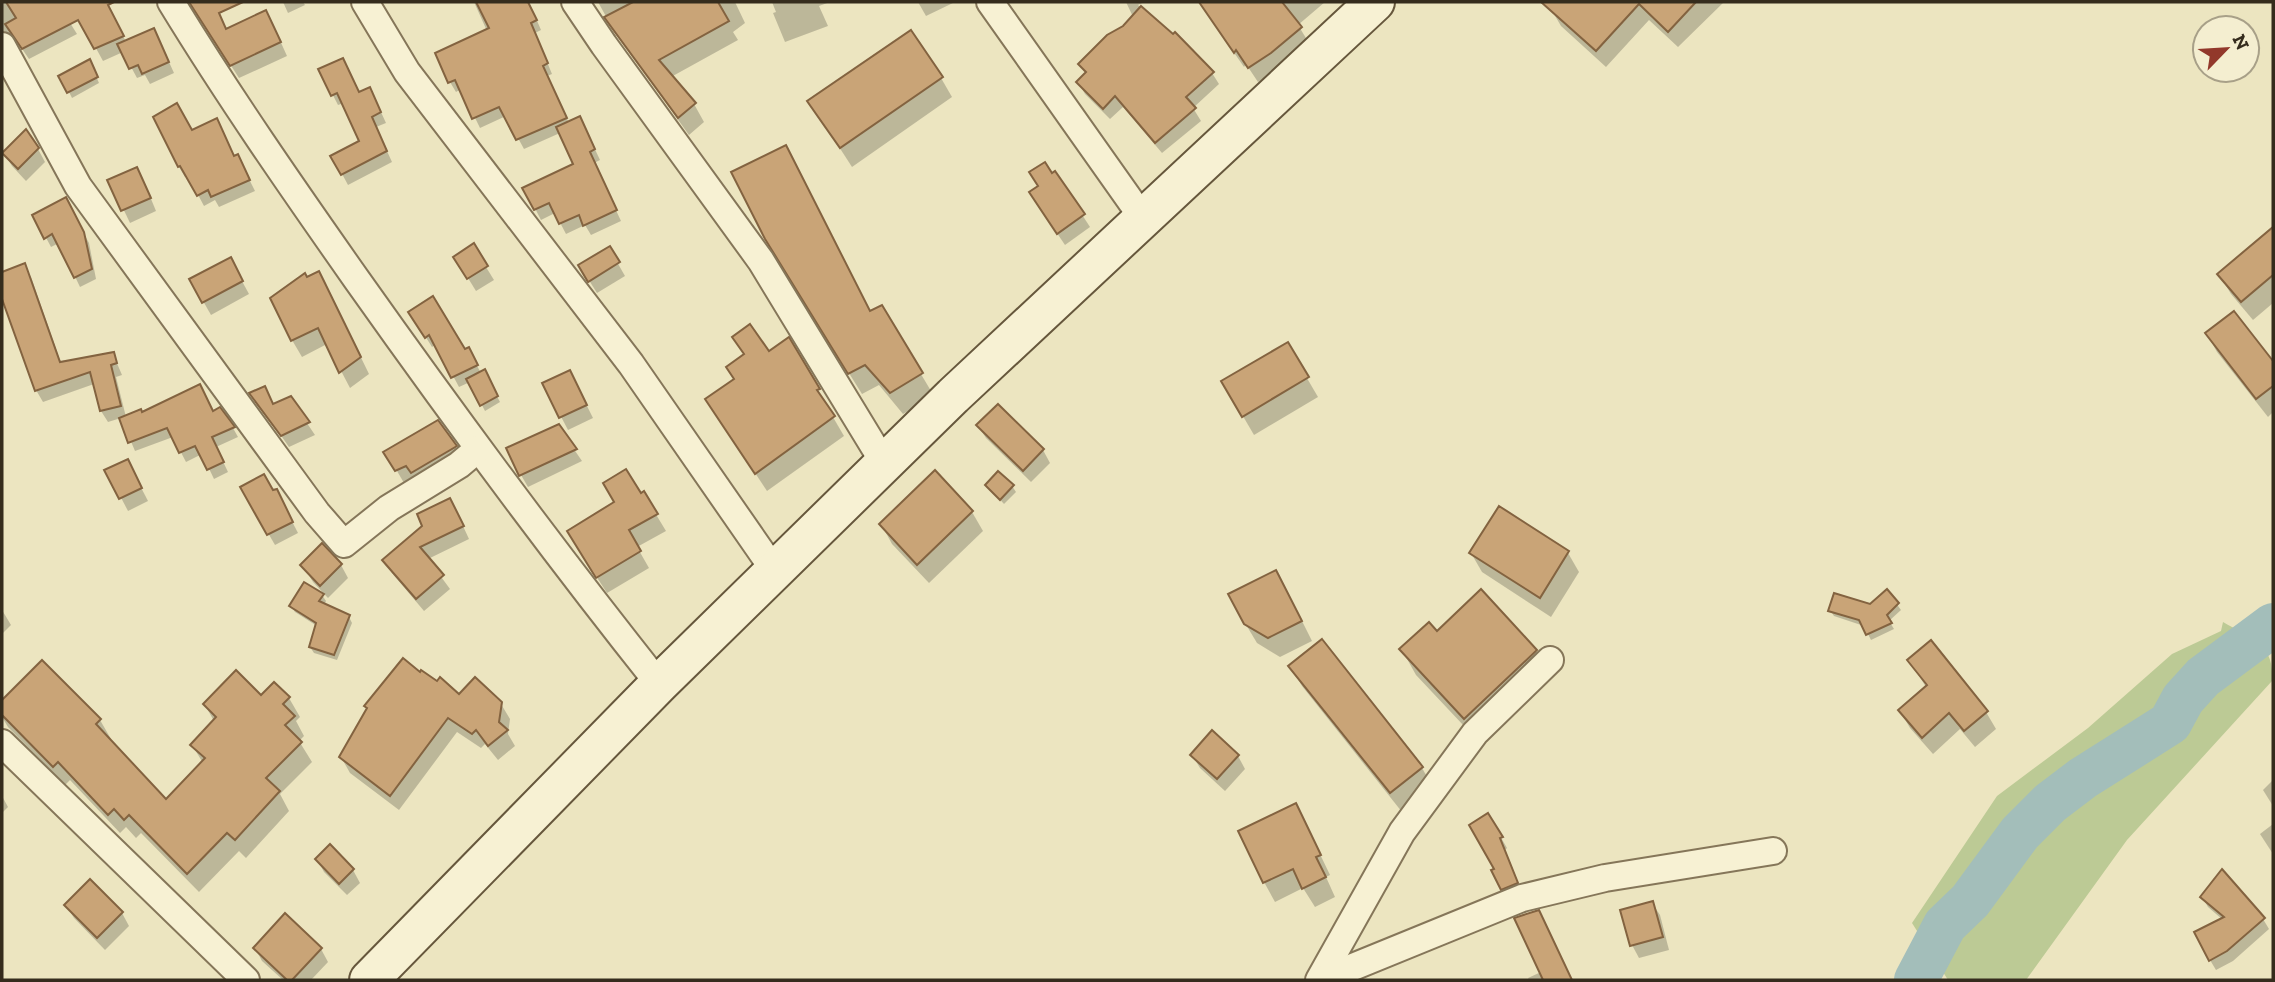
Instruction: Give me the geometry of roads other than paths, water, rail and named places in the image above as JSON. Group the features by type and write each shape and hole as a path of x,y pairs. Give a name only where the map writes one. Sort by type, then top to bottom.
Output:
{"street":[{"path":"172,2 302,202 478,449 659,684"},
{"path":"365,2 407,72 631,364 774,570"},
{"path":"575,2 761,261 884,463"},
{"path":"990,2 1142,217"},
{"path":"369,980 659,684 884,463 1142,217 1375,2"},
{"path":"2,46 78,186 317,513 344,544 389,508 459,465 478,449"},
{"path":"1320,980 1402,832 1475,733 1550,660"},
{"path":"2,743 246,980"},
{"path":"1320,980 1522,898 1605,877 1773,851"}],"waterway":[{"path":"1916,980 1945,925 1970,901 2020,833 2050,803 2083,778 2170,723 2183,699 2203,677 2273,625"}]}
